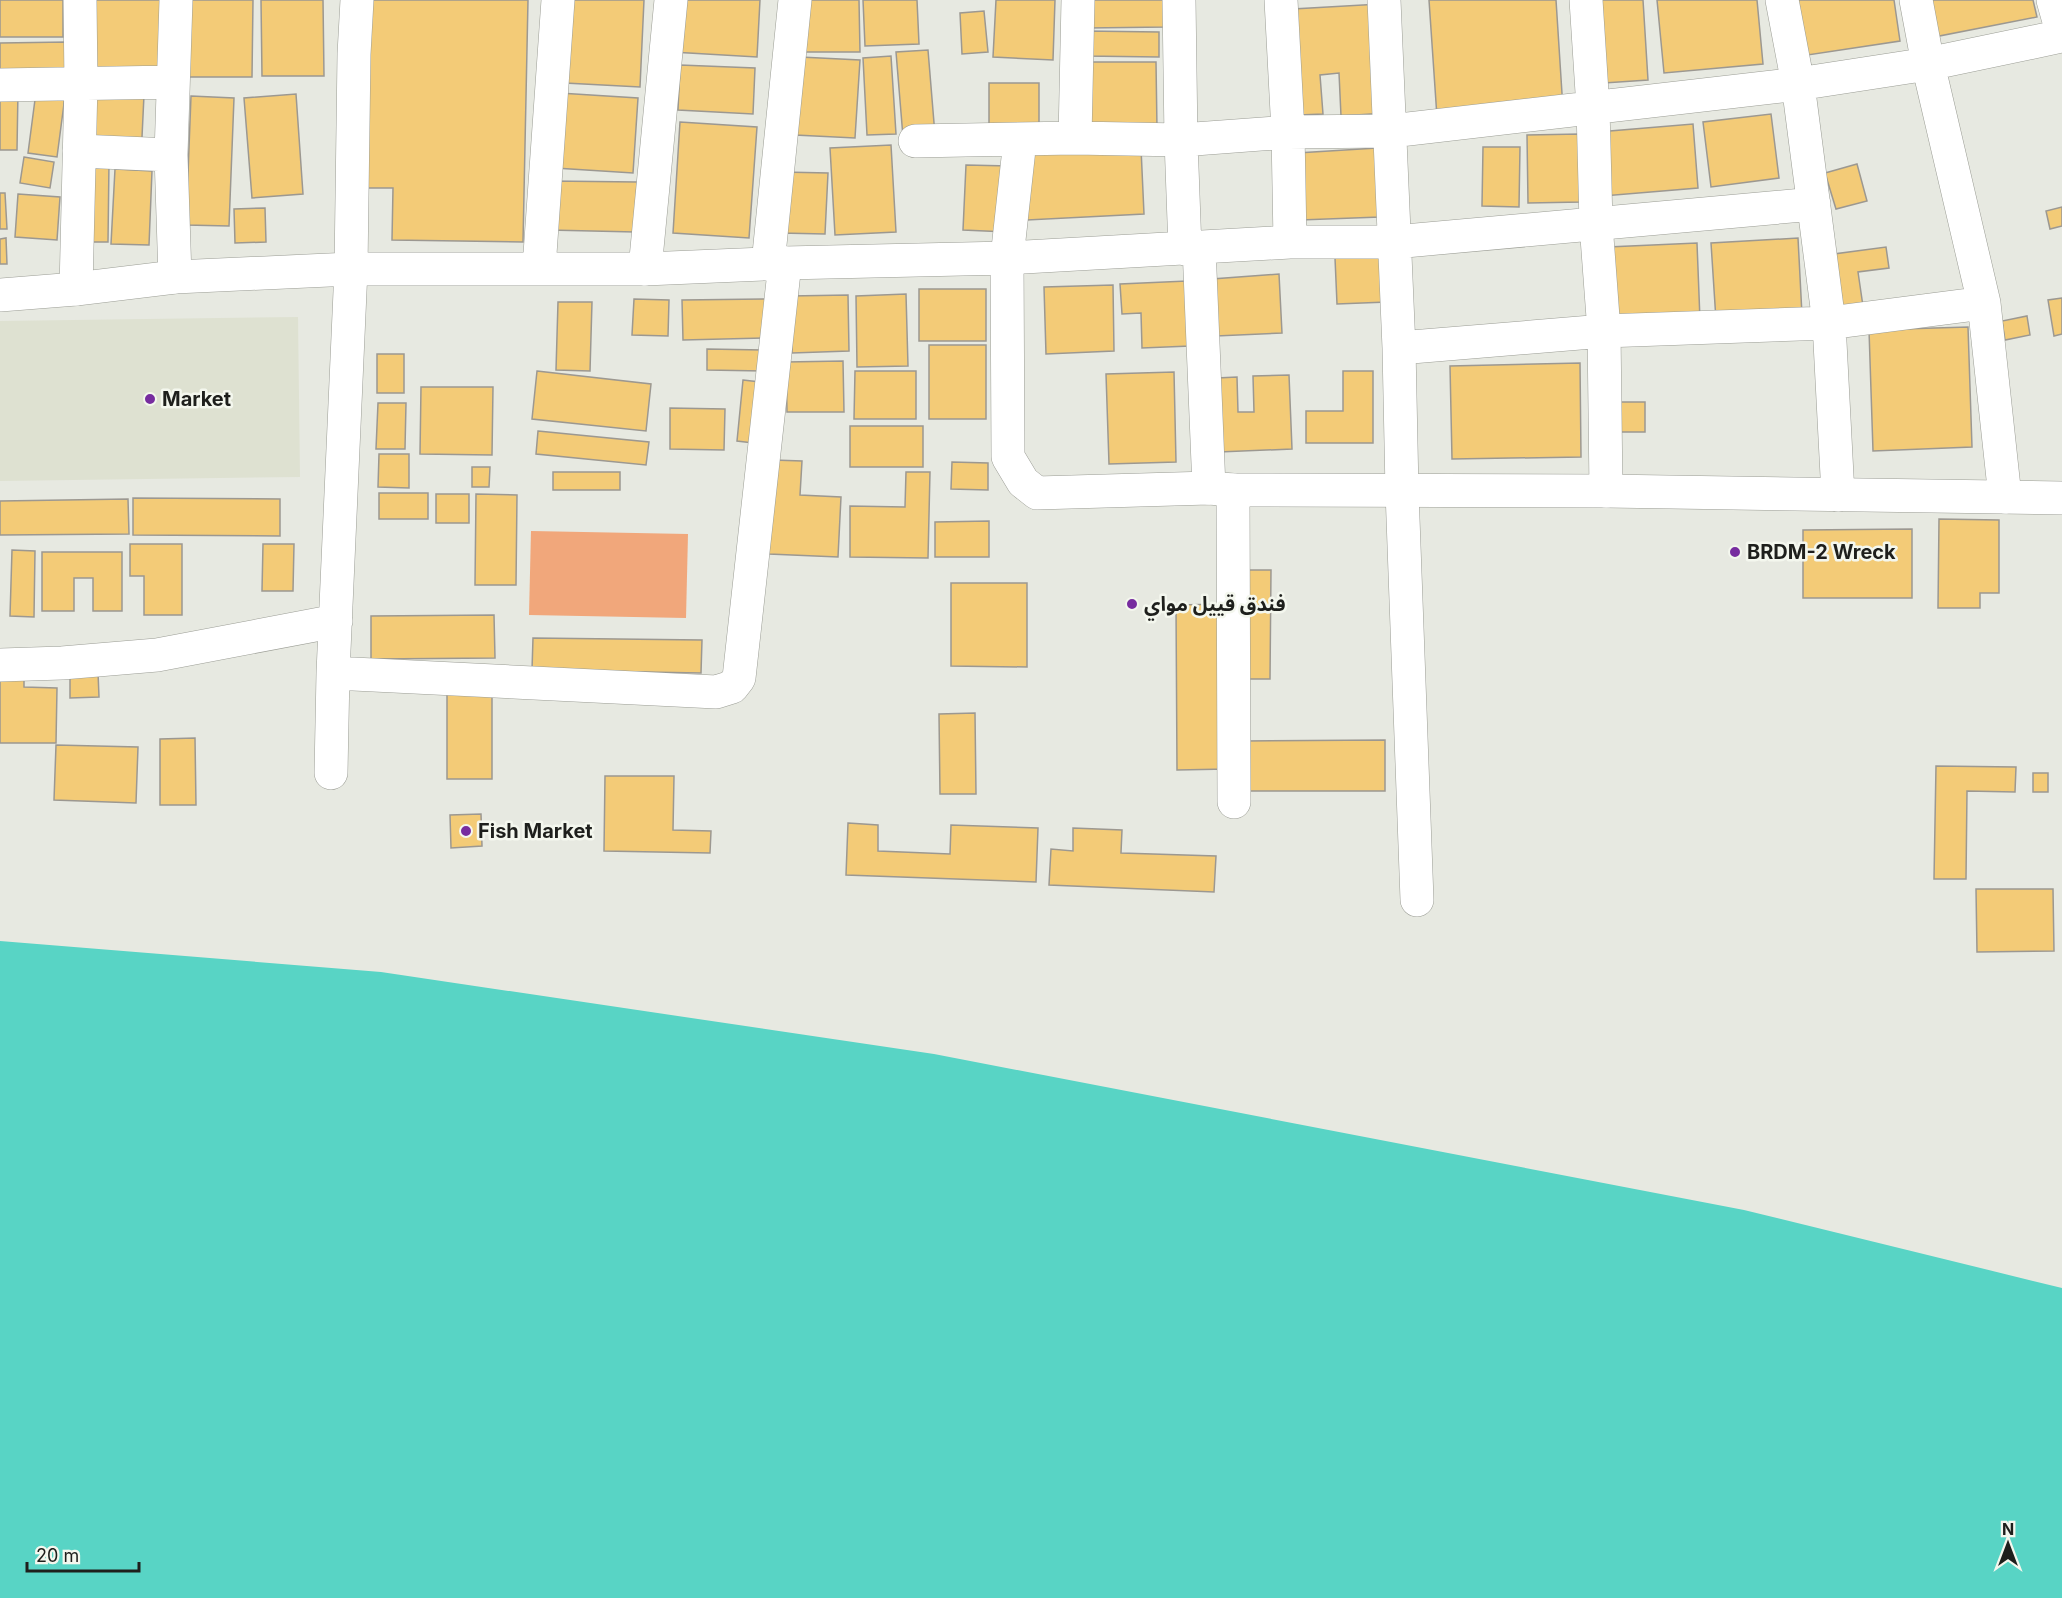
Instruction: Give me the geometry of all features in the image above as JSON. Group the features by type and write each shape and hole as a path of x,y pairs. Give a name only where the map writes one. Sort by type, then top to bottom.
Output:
{"street":[{"path":"76,289 81,83 80,0"},
{"path":"175,277 171,155 176,0"},
{"path":"331,772 333,673 351,269 357,0"},
{"path":"539,268 558,0"},
{"path":"645,269 671,0"},
{"path":"333,673 716,693 732,687 739,678 777,263 795,0"},
{"path":"1075,138 1078,0"},
{"path":"1179,0 1180,140 1221,489 1234,802"},
{"path":"1281,0 1288,132 1290,242"},
{"path":"1384,0 1399,348 1417,900"},
{"path":"1586,0 1593,108 1596,224 1604,332 1606,491"},
{"path":"1782,0 1798,84 1829,323 1838,495"},
{"path":"1916,0 1928,64 1984,303 2006,497"},
{"path":"915,141 1075,138 1180,140 1288,132 1391,130 1798,84 1928,64 2062,34 2053,0"},
{"path":"0,85 173,82"},
{"path":"1020,140 1007,258 1008,457 1023,482 1037,493 1221,489 1606,491 2062,498"},
{"path":"79,151 171,155"},
{"path":"0,296 175,277 351,269 645,269 777,263 1007,258 1290,242 1394,242 1814,204"},
{"path":"1399,348 1604,332 1829,323 1984,303"},
{"path":"0,665 62,663 157,655 336,621"}],"shaded area":[{"name":"Market","path":"298,317 300,477 0,481 0,321"},
{"path":"531,531 688,534 686,618 529,615"}],"water":[{"path":"0,941 381,972 934,1054 1744,1210 2062,1288 2062,1598 0,1598"}],"building":[{"path":"0,0 63,0 63,37 0,37"},
{"path":"76,0 161,0 158,76 73,72"},
{"path":"173,0 253,0 252,77 172,77"},
{"path":"261,0 323,0 324,76 262,76"},
{"path":"368,0 528,0 523,242 392,240 393,188 364,188"},
{"path":"569,0 644,0 640,87 565,83"},
{"path":"676,0 760,0 757,57 672,52"},
{"path":"798,0 859,0 860,52 798,52"},
{"path":"863,0 917,0 919,44 865,46"},
{"path":"996,0 1055,0 1053,60 993,57"},
{"path":"1087,0 1166,0 1166,27 1087,28"},
{"path":"1429,0 1556,0 1563,109 1437,117"},
{"path":"1599,0 1643,0 1648,80 1604,83"},
{"path":"1657,0 1757,0 1763,64 1664,73"},
{"path":"1792,0 1894,0 1900,41 1801,56"},
{"path":"1926,0 2033,0 2037,17 1934,37"},
{"path":"1380,4 1386,113 1341,116 1339,73 1320,75 1323,114 1299,115 1293,9"},
{"path":"984,11 988,52 962,54 960,13"},
{"path":"1085,31 1159,32 1159,57 1085,56"},
{"path":"67,42 68,74 0,76 0,43"},
{"path":"928,50 935,135 903,137 896,52"},
{"path":"891,56 896,134 867,135 863,58"},
{"path":"800,57 860,60 855,138 795,135"},
{"path":"1083,62 1156,62 1157,129 1083,129"},
{"path":"680,65 755,68 753,114 678,110"},
{"path":"989,83 1039,83 1039,129 989,129"},
{"path":"0,90 18,90 17,150 0,150"},
{"path":"36,92 65,96 57,157 28,153"},
{"path":"74,93 144,95 141,158 72,155"},
{"path":"559,93 638,98 633,173 555,168"},
{"path":"296,94 303,194 252,198 244,98"},
{"path":"191,96 234,98 229,226 186,225"},
{"path":"1771,114 1779,178 1711,187 1703,122"},
{"path":"680,122 757,127 749,238 673,233"},
{"path":"1693,124 1698,188 1603,196 1598,132"},
{"path":"1580,134 1581,202 1528,203 1527,135"},
{"path":"891,145 896,232 835,235 830,148"},
{"path":"1483,147 1520,147 1519,207 1482,206"},
{"path":"1141,148 1144,214 1027,220 1024,154"},
{"path":"1377,148 1380,217 1300,220 1297,153"},
{"path":"24,157 54,162 50,188 20,183"},
{"path":"72,162 109,162 108,242 72,242"},
{"path":"1857,164 1867,201 1836,209 1825,173"},
{"path":"966,165 1009,166 1007,232 963,230"},
{"path":"115,169 152,171 149,245 111,244"},
{"path":"782,172 828,173 825,234 780,233"},
{"path":"550,181 637,182 635,232 549,230"},
{"path":"0,193 5,193 7,229 0,229"},
{"path":"18,194 60,197 57,240 15,237"},
{"path":"2062,207 2062,226 2050,229 2046,211"},
{"path":"265,208 266,242 235,243 234,209"},
{"path":"6,238 7,264 0,264 0,239"},
{"path":"1798,238 1802,315 1716,320 1711,243"},
{"path":"1697,243 1700,320 1611,323 1608,247"},
{"path":"1886,247 1889,268 1858,272 1864,313 1842,316 1834,254"},
{"path":"1385,256 1387,302 1337,304 1335,258"},
{"path":"1279,274 1282,333 1216,336 1212,279"},
{"path":"1187,281 1190,346 1142,348 1141,313 1122,314 1120,284"},
{"path":"1113,285 1114,351 1046,354 1044,287"},
{"path":"919,289 986,289 986,341 919,341"},
{"path":"906,294 908,366 857,367 856,296"},
{"path":"848,295 849,351 792,353 790,296"},
{"path":"2062,298 2062,334 2054,336 2048,300"},
{"path":"634,299 669,300 668,336 632,335"},
{"path":"767,299 768,338 683,340 682,300"},
{"path":"558,302 592,302 590,371 556,370"},
{"path":"2027,316 2030,335 2005,340 2002,321"},
{"path":"1968,327 1972,447 1873,451 1869,330"},
{"path":"929,345 986,345 986,419 929,419"},
{"path":"707,349 763,350 763,371 707,370"},
{"path":"377,354 404,354 404,393 377,393"},
{"path":"843,361 844,412 787,412 786,362"},
{"path":"1580,363 1581,457 1452,459 1450,366"},
{"path":"537,371 651,384 646,431 532,419"},
{"path":"855,371 916,371 916,419 854,419"},
{"path":"1343,371 1373,371 1373,443 1306,443 1306,411 1343,411"},
{"path":"1174,372 1176,462 1109,464 1106,374"},
{"path":"1289,375 1292,449 1219,452 1217,378 1237,377 1238,412 1254,412 1253,376"},
{"path":"743,380 760,382 753,443 737,441"},
{"path":"421,387 493,387 492,455 420,454"},
{"path":"1620,402 1645,402 1645,432 1620,432"},
{"path":"378,403 406,403 405,449 376,449"},
{"path":"670,408 725,409 724,450 670,449"},
{"path":"850,426 923,426 923,467 850,467"},
{"path":"538,431 649,442 646,465 536,454"},
{"path":"379,454 409,454 409,488 378,487"},
{"path":"773,460 802,461 800,495 841,497 838,557 769,554"},
{"path":"952,462 988,463 988,490 951,489"},
{"path":"472,467 490,467 489,487 472,487"},
{"path":"553,472 620,472 620,490 553,490"},
{"path":"906,472 930,472 928,558 850,557 850,506 905,507"},
{"path":"379,493 428,493 428,519 379,519"},
{"path":"436,494 469,494 469,523 436,523"},
{"path":"476,494 517,495 516,585 475,585"},
{"path":"133,498 280,499 280,536 133,535"},
{"path":"128,499 129,534 0,535 0,501"},
{"path":"1939,519 1999,520 1999,593 1980,593 1980,608 1938,608"},
{"path":"989,521 989,557 935,557 935,522"},
{"path":"1912,529 1912,598 1803,598 1803,530"},
{"path":"130,544 182,544 182,615 144,615 144,576 130,576"},
{"path":"263,544 294,544 293,591 262,591"},
{"path":"12,550 35,551 34,617 10,616"},
{"path":"42,552 122,552 122,611 93,611 93,578 74,578 74,611 42,611"},
{"path":"1249,570 1271,570 1270,679 1249,679"},
{"path":"951,583 1027,583 1027,667 951,666"},
{"path":"1226,604 1227,769 1177,770 1176,605"},
{"path":"494,615 495,658 371,659 371,616"},
{"path":"533,638 702,640 701,673 532,670"},
{"path":"70,672 98,672 99,697 70,698"},
{"path":"0,674 24,674 24,687 57,688 56,743 0,743"},
{"path":"492,692 492,779 447,779 447,693"},
{"path":"975,713 976,794 940,794 939,714"},
{"path":"195,738 196,805 160,805 160,739"},
{"path":"1385,740 1385,791 1245,791 1244,741"},
{"path":"56,745 138,747 136,803 54,800"},
{"path":"1936,766 2016,767 2015,792 1967,791 1966,879 1934,879"},
{"path":"2033,773 2048,773 2048,792 2033,792"},
{"path":"605,776 674,776 673,830 711,831 710,853 604,851"},
{"name":"Fish Market","path":"481,814 482,846 451,848 450,815"},
{"path":"848,823 878,825 878,851 950,854 951,825 1038,828 1036,882 846,875"},
{"path":"1073,828 1122,830 1121,853 1216,856 1214,892 1049,885 1051,849 1073,851"},
{"path":"1976,889 2053,889 2054,951 1977,952"}],"place":[{"name":"Market","path":"150,399"},
{"name":"BRDM-2 Wreck","path":"1735,552"},
{"name":"فندق قييل مواي","path":"1132,604"},
{"name":"Fish Market","path":"466,831"}]}
